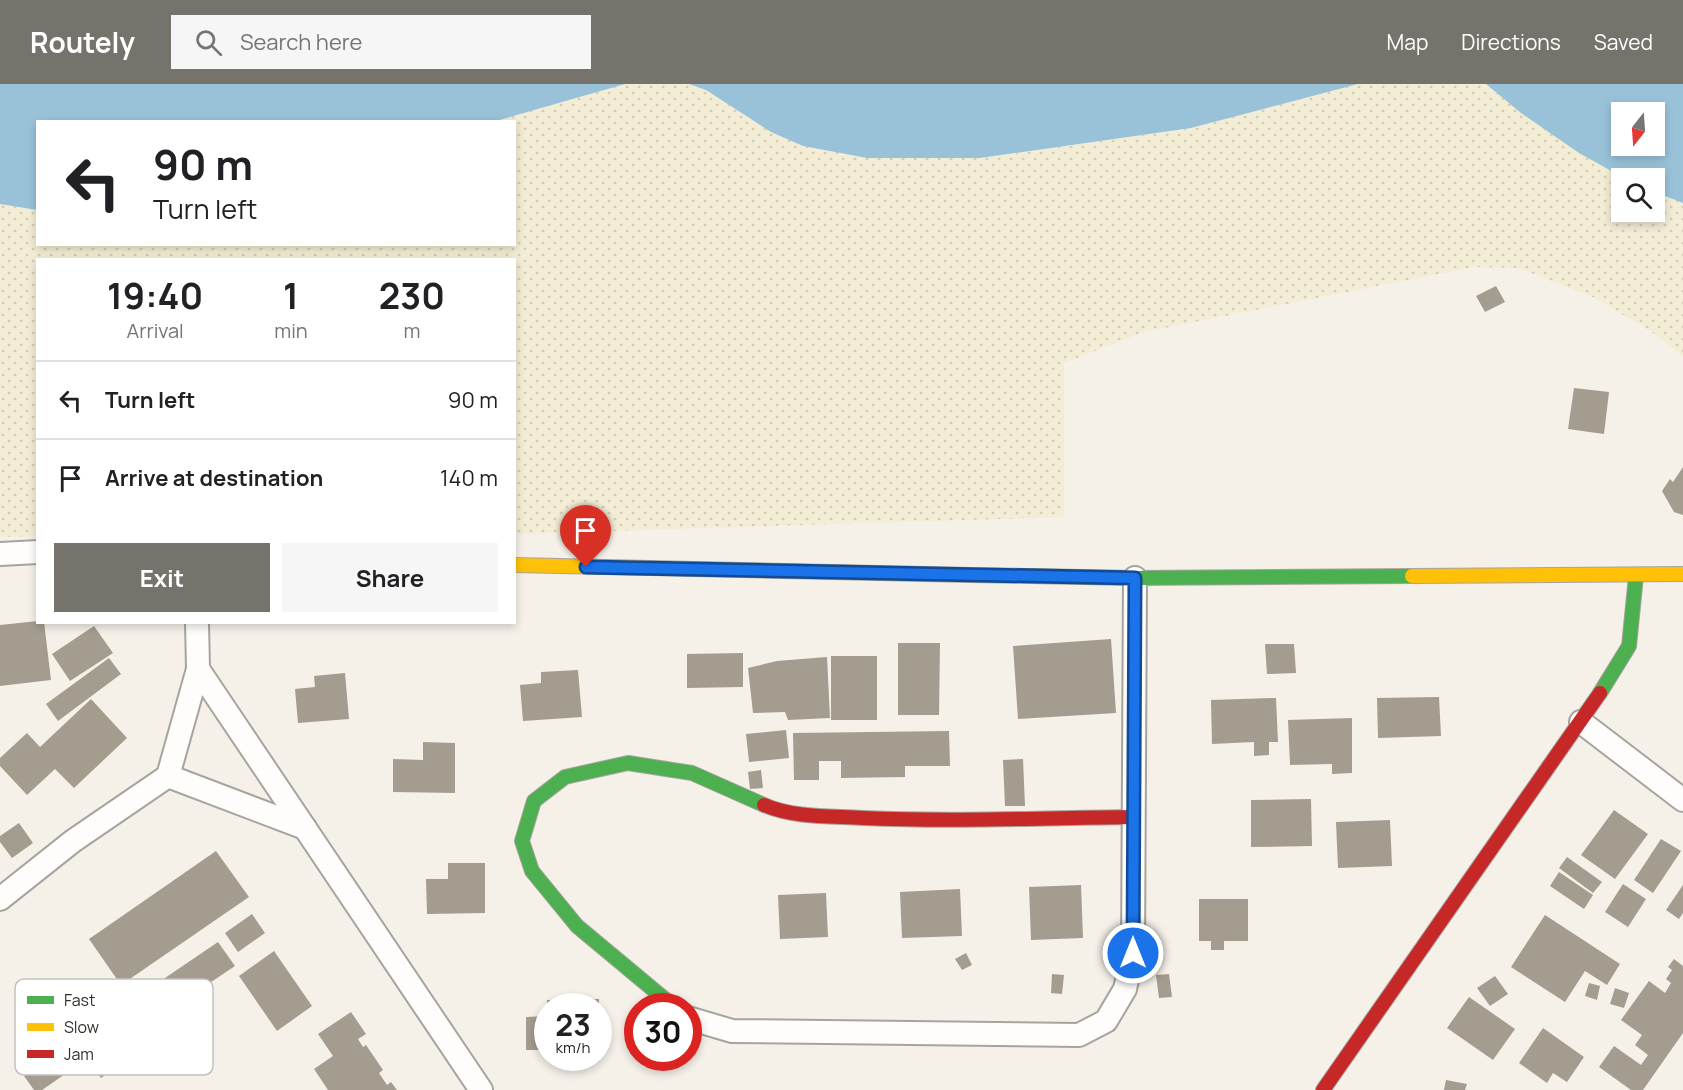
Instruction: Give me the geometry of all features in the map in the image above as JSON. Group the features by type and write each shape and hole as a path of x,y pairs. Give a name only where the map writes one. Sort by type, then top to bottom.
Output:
{"street":[{"path":"0,554 36,552"},
{"path":"516,565 1135,578 1683,574"},
{"path":"1323,1090 1581,722 1629,646 1636,576"},
{"path":"702,1022 732,1031 1079,1035 1106,1022 1125,989 1133,953 1135,578"},
{"path":"0,899 73,841 168,776 198,669 197,624"},
{"path":"198,669 481,1090"},
{"path":"1581,722 1683,800"},
{"path":"657,993 577,926 532,872 522,841 534,801 565,777 628,764 692,773 778,811 820,816 912,820 1134,817"},
{"path":"168,776 305,828"}],"sand":[{"path":"625,84 689,84 706,90 771,132 803,146 867,158 980,158 1191,128 1358,84 1486,84 1553,134 1611,170 1611,222 1665,222 1665,196 1683,203 1683,356 1652,332 1595,298 1518,268 1474,267 1144,332 1064,363 1064,517 516,534 516,258 36,258 36,536 0,537 0,204 36,210 36,246 516,246 516,120 499,120"}],"water":[{"path":"0,84 625,84 499,120 36,120 36,210 0,204"},
{"path":"689,84 1358,84 1191,128 980,158 867,158 803,146 771,132 706,90"},
{"path":"1486,84 1683,84 1683,203 1665,196 1665,168 1611,168 1611,171 1579,153 1521,113"}],"building":[{"path":"1496,286 1505,302 1485,312 1476,296"},
{"path":"1574,388 1609,392 1604,434 1568,429"},
{"path":"1683,467 1683,515 1674,512 1662,491 1670,479 1673,482"},
{"path":"36,621 36,624 44,624 51,680 0,686 0,625"},
{"path":"94,626 113,653 70,681 52,654"},
{"path":"1111,639 1116,713 1018,719 1013,646"},
{"path":"898,643 940,643 939,715 898,715"},
{"path":"1265,644 1294,644 1296,673 1267,674"},
{"path":"743,653 743,687 687,688 687,654"},
{"path":"831,656 877,656 877,720 831,720"},
{"path":"827,657 830,718 788,720 785,712 753,713 748,668 777,661"},
{"path":"109,658 121,674 58,721 46,704"},
{"path":"578,670 582,717 523,721 520,685 541,683 541,672"},
{"path":"345,673 349,719 298,723 295,689 315,687 314,676"},
{"path":"1439,697 1441,736 1378,738 1377,698"},
{"path":"1276,698 1278,742 1269,742 1269,755 1254,756 1254,742 1212,744 1211,700"},
{"path":"91,699 127,738 74,788 55,769 27,795 0,766 0,758 27,733 40,747"},
{"path":"1352,718 1352,773 1332,774 1332,764 1290,765 1288,720"},
{"path":"786,730 789,758 749,762 746,734"},
{"path":"949,731 950,766 905,766 905,777 841,778 841,761 819,761 819,780 794,780 793,733"},
{"path":"423,742 455,743 455,793 393,792 393,759 423,760"},
{"path":"1023,759 1025,806 1005,806 1003,760"},
{"path":"761,770 763,788 750,789 748,772"},
{"path":"1311,799 1312,846 1251,847 1251,800"},
{"path":"1614,810 1648,834 1615,879 1581,855"},
{"path":"1390,820 1392,866 1338,868 1336,822"},
{"path":"19,823 33,843 12,858 0,842 0,836"},
{"path":"1661,839 1681,851 1653,893 1634,880"},
{"path":"216,851 249,897 130,979 117,979 89,939"},
{"path":"1567,857 1602,882 1593,893 1559,868"},
{"path":"448,863 485,863 485,913 427,914 426,879 448,879"},
{"path":"1559,872 1593,895 1584,909 1550,886"},
{"path":"1623,884 1646,899 1628,927 1605,912"},
{"path":"1081,885 1083,938 1031,940 1029,887"},
{"path":"1683,885 1683,913 1679,919 1666,910"},
{"path":"960,889 962,936 902,938 900,892"},
{"path":"826,893 828,937 780,939 778,895"},
{"path":"1199,899 1248,899 1248,941 1224,941 1224,950 1211,950 1211,941 1199,941"},
{"path":"252,914 265,933 238,952 225,933"},
{"path":"1545,915 1620,964 1607,985 1585,971 1565,1002 1511,967"},
{"path":"218,942 235,966 213,981 164,979"},
{"path":"274,951 312,1006 277,1031 239,976"},
{"path":"966,953 972,965 962,970 955,959"},
{"path":"1674,959 1683,966 1683,1033 1643,1090 1631,1090 1599,1067 1614,1046 1641,1065 1648,1055 1635,1045 1642,1035 1621,1020 1649,981 1665,993 1671,983 1666,979 1672,970 1668,967"},
{"path":"1052,974 1064,975 1062,994 1051,993"},
{"path":"1169,974 1172,997 1159,998 1156,975"},
{"path":"1495,976 1508,994 1490,1006 1477,988"},
{"path":"1589,983 1600,986 1597,1000 1585,996"},
{"path":"1615,988 1629,993 1624,1008 1610,1004"},
{"path":"1469,997 1515,1029 1493,1060 1447,1028"},
{"path":"351,1012 366,1034 358,1039 363,1047 366,1045 383,1070 379,1073 387,1085 391,1082 397,1090 328,1090 314,1069 333,1056 318,1034"},
{"path":"526,1017 534,1017 534,1050 526,1050"},
{"path":"1543,1028 1584,1057 1567,1082 1553,1073 1547,1083 1519,1063"},
{"path":"64,1075 42,1090 34,1090 24,1076"},
{"path":"1446,1080 1467,1084 1465,1090 1444,1090"}],"traffic: fast":[{"path":"971,575 1135,578 1412,576"},
{"path":"1600,693 1629,646 1636,576"},
{"path":"657,993 577,926 532,871 522,841 534,801 565,777 628,763 692,773 764,805"}],"traffic: slow":[{"path":"516,565 971,575"},
{"path":"1412,576 1683,574"}],"traffic: jam":[{"path":"1323,1090 1600,693"},
{"path":"764,805 800,814 897,819 1134,817"}],"route":[{"path":"586,567 1135,578 1133,953"}]}
